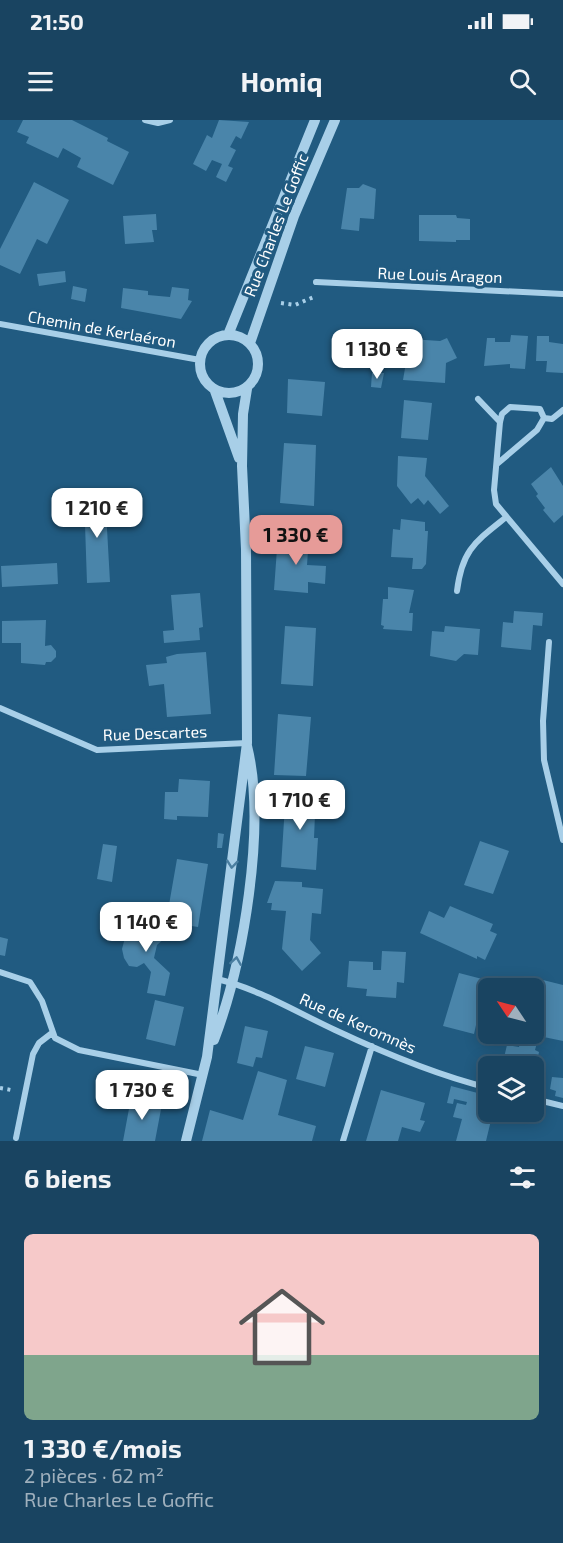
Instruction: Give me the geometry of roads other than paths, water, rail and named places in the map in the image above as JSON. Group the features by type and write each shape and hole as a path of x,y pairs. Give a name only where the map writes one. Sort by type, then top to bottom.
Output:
{"street":[{"path":"145,120 158,123 170,120"},
{"name":"Rue Charles Le Goffic","path":"228,335 315,120"},
{"name":"Rue Charles Le Goffic","path":"250,343 264,298 310,174 335,120"},
{"name":"Rue Louis Aragon","path":"316,282 563,294"},
{"name":"Chemin de Kerlaéron","path":"0,324 200,360"},
{"path":"215,391 234,393 247,388 254,381 259,364 250,343 243,338 228,335 212,340 200,360 202,376 215,391 242,466"},
{"path":"186,1141 207,1057 247,743 246,549 242,466 243,414 247,388"},
{"path":"477,399 500,422"},
{"path":"497,464 537,430 544,418 542,412 535,407 510,407 502,414 500,422 497,464 495,497 505,518 563,584"},
{"path":"544,418 552,419 563,410"},
{"path":"457,591 460,569 469,549 505,518"},
{"path":"549,642 543,722 544,760 563,840"},
{"name":"Rue Descartes","path":"0,708 97,750 247,743"},
{"path":"207,1057 233,983 254,839 252,765 247,743"},
{"path":"0,972 30,982 42,1001 52,1033 60,1042 79,1050 203,1076"},
{"name":"Rue de Keromnès","path":"217,980 233,983 372,1046 478,1085"},
{"path":"16,1138 33,1054 39,1043 52,1033"},
{"path":"343,1141 372,1046"},
{"path":"544,1101 563,1106"}]}
